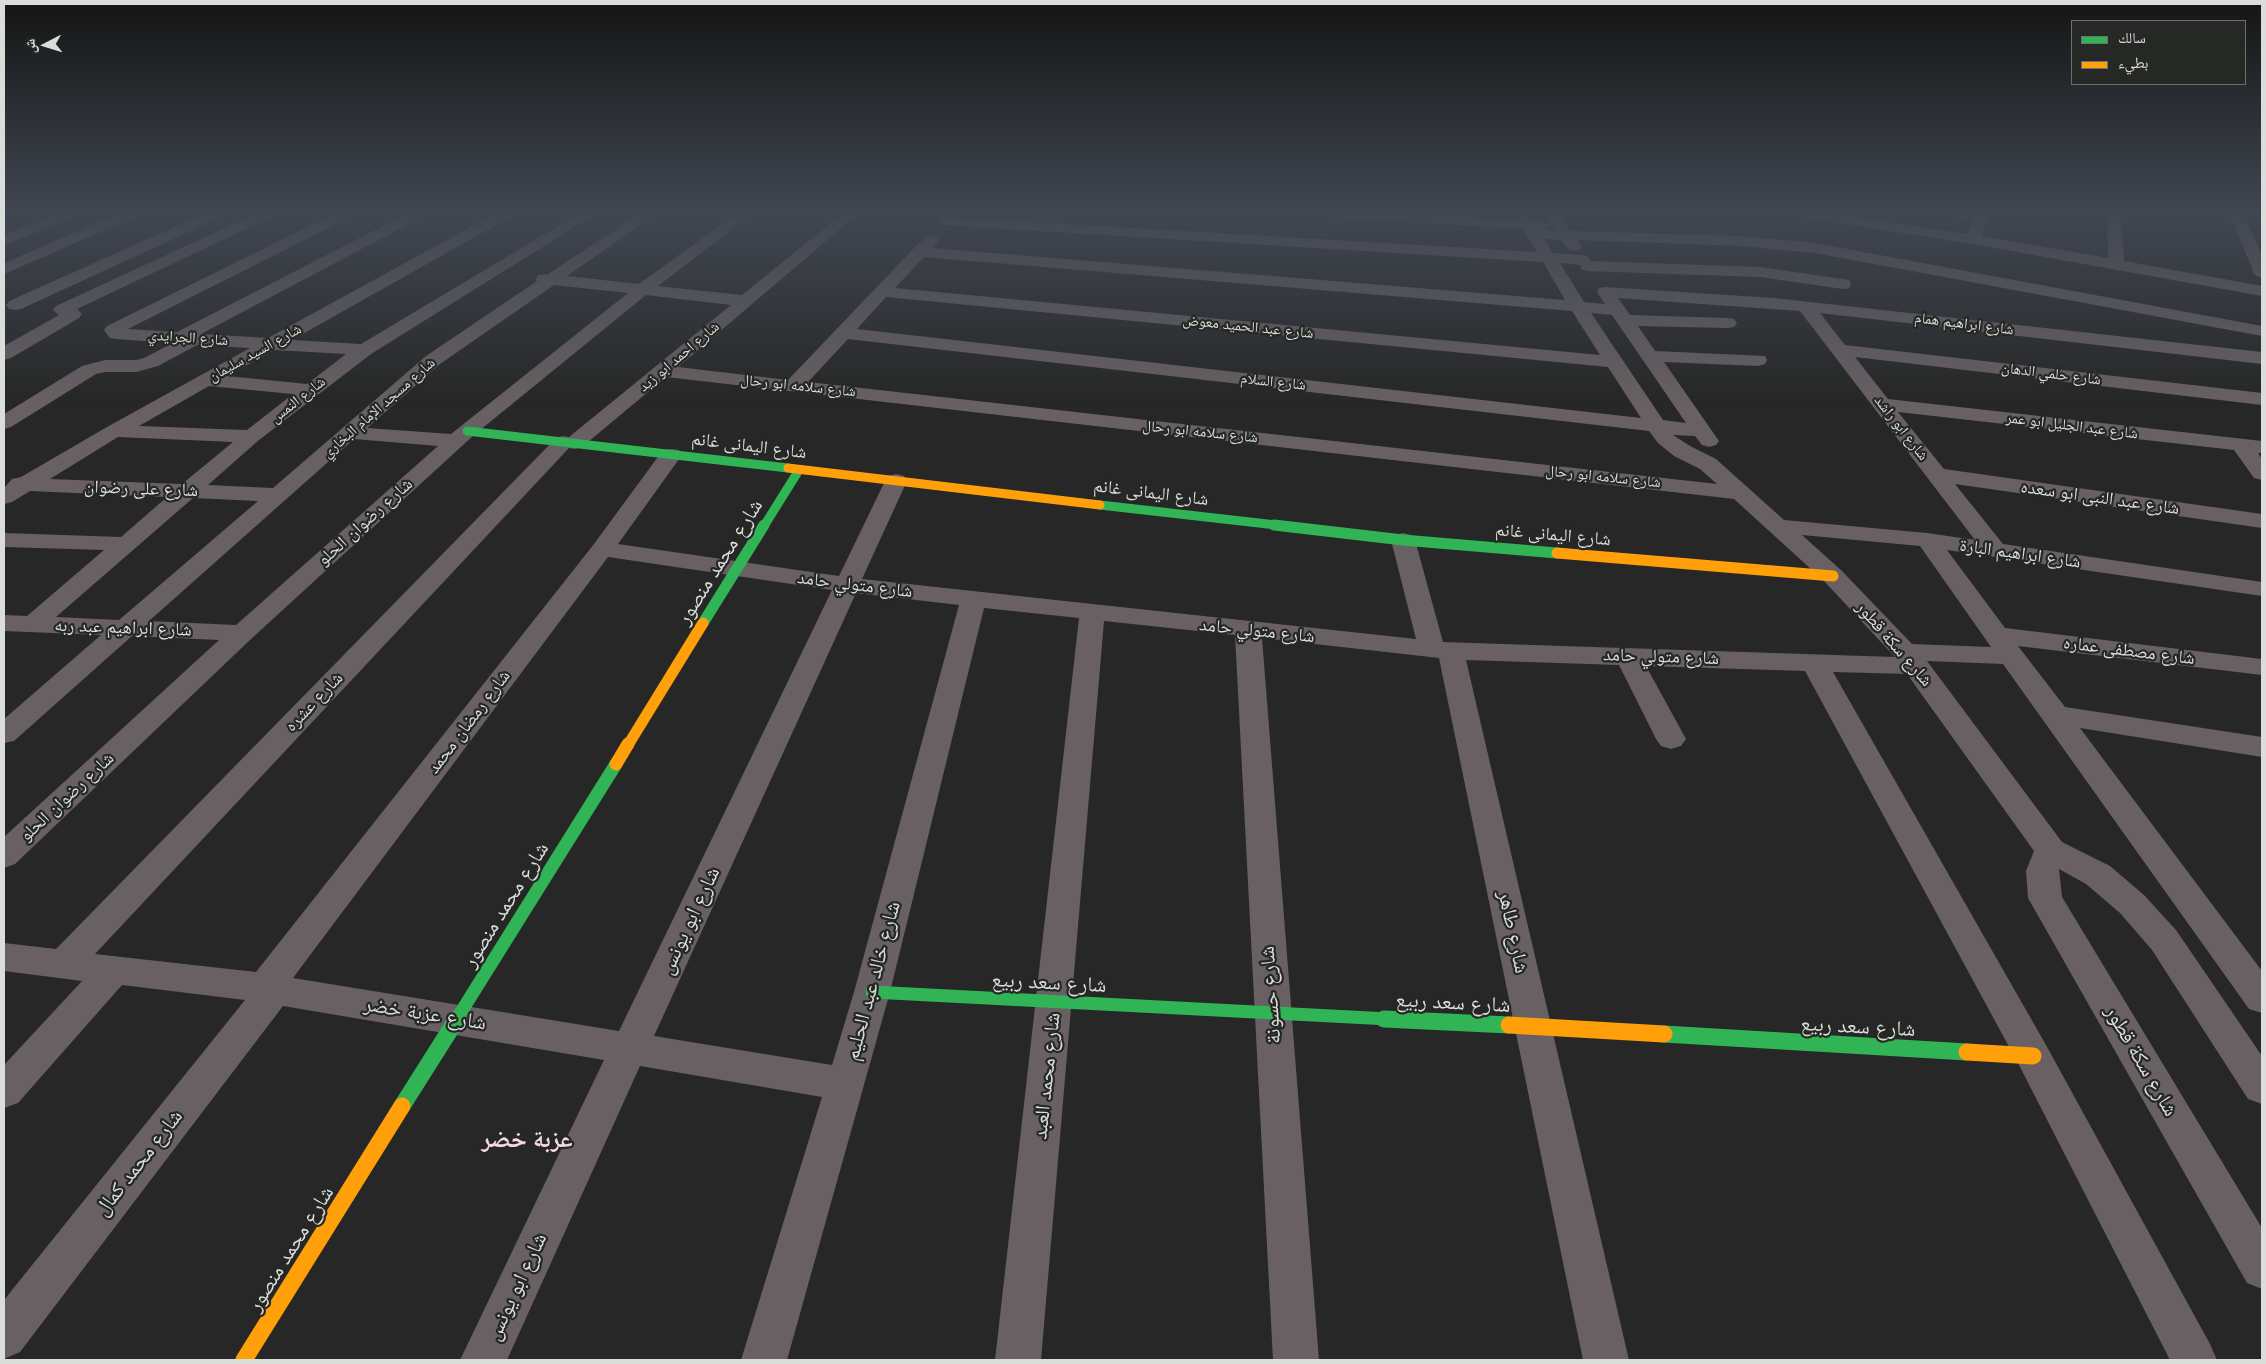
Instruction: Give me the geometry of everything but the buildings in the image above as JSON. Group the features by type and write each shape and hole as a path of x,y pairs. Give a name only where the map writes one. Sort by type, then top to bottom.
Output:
{"street":[{"path":"10,304 73,277"},
{"path":"62,310 133,277"},
{"name":"شارع الجرايدي","path":"217,277 119,325 114,328 113,332 364,350"},
{"path":"4,423 89,370 104,366 136,366 151,362 187,338 301,277"},
{"name":"شارع السيد سليمان","path":"4,497 13,484 114,431 393,277"},
{"name":"شارع النمس","path":"33,624 252,436 311,390 364,350 485,277"},
{"path":"526,277 746,302"},
{"name":"شارع مسجد الإمام البخاري","path":"4,734 433,360 555,277"},
{"name":"شارع رضوان الحلو","path":"4,856 242,633 460,436 660,277"},
{"name":"شارع احمد ابو زيد","path":"569,443 776,277"},
{"path":"793,386 897,277"},
{"path":"1214,277 1578,307 1621,315 1728,323"},
{"name":"شارع سكة قطور","path":"1560,277 1613,362 1665,439 1682,452 1708,464 1832,576 1911,659 2051,850 2098,875 2132,904 2164,940 2262,1087"},
{"path":"1594,277 1703,431 1713,451 1708,464"},
{"path":"1792,277 1843,284"},
{"path":"1969,277 2262,331"},
{"path":"2184,277 2262,291"},
{"name":"شارع عبد الحميد معوض","path":"883,292 1613,362"},
{"name":"شارع ابراهيم همام","path":"1605,292 1805,306 2262,358"},
{"path":"4,354 73,314 62,310 10,304"},
{"name":"شارع ابو راشد","path":"1805,306 1996,551"},
{"name":"شارع السلام","path":"844,333 1703,431"},
{"name":"شارع حلمي الدهان","path":"1840,350 2262,399"},
{"path":"1649,356 1758,360"},
{"name":"شارع سلامه ابو رحال","path":"661,371 1740,493"},
{"path":"206,380 311,390"},
{"name":"شارع عبد الجليل ابو عمر","path":"1882,404 2262,447"},
{"path":"114,431 252,436"},
{"path":"351,433 460,436"},
{"name":"شارع اليمانى غانم","path":"460,436 569,443 1403,540 1832,576"},
{"name":"شارع عشره","path":"64,963 569,443"},
{"path":"2241,445 2262,473"},
{"name":"شارع رمضان محمد","path":"270,989 602,550 671,455"},
{"name":"شارع محمد منصور","path":"244,1360 799,470"},
{"name":"شارع عبد النبى ابو سعده","path":"1937,475 2262,521"},
{"name":"شارع ابو يونس","path":"483,1360 896,481"},
{"name":"شارع على رضوان","path":"13,484 278,495"},
{"name":"شارع ابراهيم البارة","path":"1777,526 1927,540 2262,589"},
{"path":"4,540 127,544"},
{"name":"شارع طاهر","path":"1403,540 1442,650 1534,1026 1606,1360"},
{"path":"1927,540 2262,998"},
{"name":"شارع متولي حامد","path":"602,550 847,585 1442,650 1814,662 1911,659"},
{"name":"شارع خالد عبد الحليم","path":"764,1360 872,992 973,599"},
{"name":"شارع محمد العبد","path":"1018,1360 1092,613"},
{"name":"شارع ابراهيم عبد ربه","path":"4,623 242,633"},
{"name":"شارع حسونة","path":"1248,630 1296,1360"},
{"name":"شارع مصطفى عماره","path":"1911,659 2003,645 2262,667"},
{"path":"1628,656 1671,739"},
{"path":"1814,662 2033,1056 2194,1360"},
{"path":"2054,715 2262,747"},
{"name":"شارع سكة قطور","path":"2051,850 2042,871 2045,898 2262,1268"},
{"name":"شارع عزبة خضر","path":"4,957 270,989 845,1084"},
{"path":"4,1091 115,969"},
{"name":"شارع محمد كمال","path":"4,1336 270,989"},
{"name":"شارع سعد ربيع","path":"872,992 1534,1026 2033,1056"}],"traffic: fast":[{"path":"467,431 788,468"},
{"path":"703,623 799,470"},
{"path":"1100,505 1403,540 1557,553"},
{"path":"402,1106 616,764"},
{"path":"872,992 1509,1025"},
{"path":"1664,1034 1967,1052"}],"traffic: slow":[{"path":"788,468 1100,505"},
{"path":"1557,553 1833,576"},
{"path":"616,764 703,623"},
{"path":"1509,1025 1664,1034"},
{"path":"1967,1052 2033,1056"},
{"path":"244,1360 402,1106"}],"district":[{"name":"عزبة خضر","path":"527,1140"}]}
